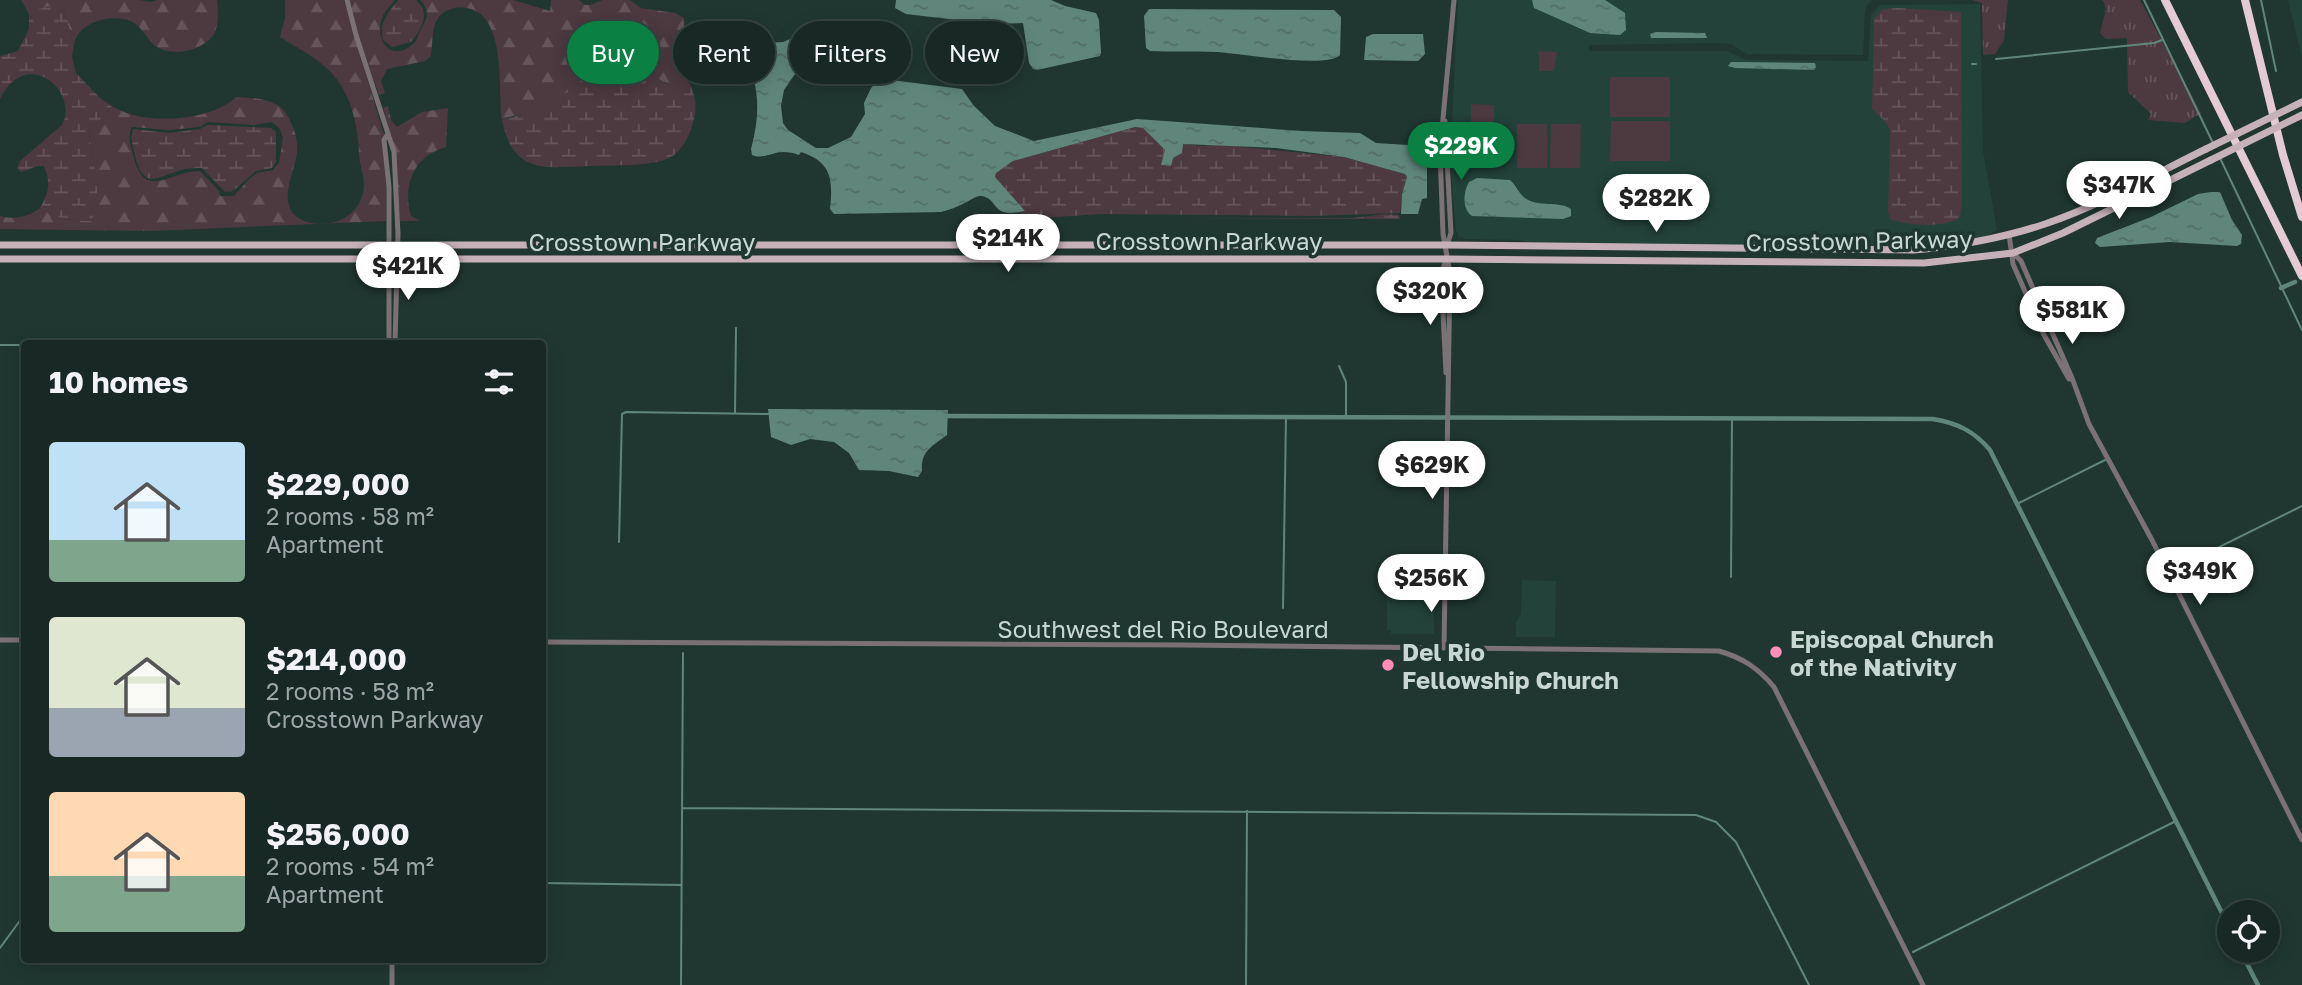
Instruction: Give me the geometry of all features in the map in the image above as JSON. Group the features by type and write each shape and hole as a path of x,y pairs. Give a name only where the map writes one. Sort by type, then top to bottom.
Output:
{"highway":[{"path":"2165,0 2302,276"},
{"path":"2245,0 2283,155 2302,217"}],"main road":[{"name":"Crosstown Parkway","path":"0,245 1447,245 1914,250 1984,241 2045,224 2100,202 2302,102"},
{"name":"Crosstown Parkway","path":"0,259 1447,259 1913,263 2013,253 2063,233 2302,115"}],"street":[{"path":"347,0 387,135 391,139 396,172 397,246 392,260 389,340"},
{"path":"1444,648 1446,413 1450,334 1447,245 1451,233 1444,114 1454,0"},
{"path":"387,135 384,140 388,187 388,246 392,260 395,340"},
{"path":"2009,234 2012,264 2036,317 2074,384 2089,424 2152,540 2302,840"},
{"path":"0,640 21,640"},
{"name":"Southwest del Rio Boulevard","path":"546,642 1710,649 1730,654 1754,666 1774,687 1923,985"},
{"path":"392,963 392,985"}],"shaded area":[{"path":"1458,0 1872,0 1867,5 1865,14 1863,55 1747,54 1731,44 1718,43 1589,45 1589,51 1727,51 1746,60 1868,61 1871,15 1880,5 1980,4 1983,151 1997,230 1983,237 1931,245 1841,247 1529,244 1521,240 1459,237 1456,230 1450,163"},
{"path":"2288,0 2302,0 2302,57"},
{"path":"1387,578 1435,578 1434,634 1391,634 1391,630 1387,630"},
{"path":"1522,580 1556,581 1555,637 1516,637 1516,622 1521,614"}],"green space":[{"path":"21,0 217,0 218,20 210,39 187,51 160,49 135,23 114,18 88,25 76,37 74,45 64,11 45,8 29,19"},
{"path":"285,0 344,0 384,135 382,140 386,221 328,223 346,217 359,204 363,195 364,180 356,123 346,95 336,78 317,60 280,37 285,18"},
{"path":"349,0 395,0 383,15 380,26 387,47 398,51 415,42 425,21 427,11 420,0 513,0 550,11 551,0 579,0 590,5 603,0 630,0 641,8 675,13 684,18 684,21 673,21 673,84 690,84 676,89 659,79 659,21 567,21 567,84 580,84 538,110 502,120 497,50 492,32 484,18 472,9 454,8 440,15 434,27 431,56 425,61 387,69 381,81 385,93 379,95"},
{"path":"398,0 416,0 421,5 424,16 419,32 411,42 392,47 383,40 382,28 385,18"},
{"path":"1972,0 2008,0 2004,40 1995,54 1983,55 1982,3"},
{"path":"2102,0 2140,0 2201,113 2185,123 2148,120 2151,114 2128,92 2127,38 2106,39 2100,33 2106,9"},
{"path":"50,6 64,11 74,45 72,57 76,73 101,99 112,106 89,132 97,190 95,212 91,221 63,219 40,208 48,187 44,166 21,172 17,168 20,161 62,125 66,112 64,99 57,88 47,79 36,75 23,76 11,83 0,99 0,56 18,51 29,29 29,19 39,9"},
{"path":"1883,9 1961,12 1962,200 1960,218 1953,221 1926,225 1907,223 1890,219 1888,212 1890,130 1872,109 1874,18"},
{"path":"1539,51 1557,52 1554,71 1539,71"},
{"path":"1610,77 1670,77 1670,117 1610,117"},
{"path":"659,79 673,86 690,84 696,105 691,130 687,139 671,157 643,164 549,167 521,158 509,143 502,120 537,110 578,86 659,84"},
{"path":"236,97 267,101 279,106 287,114 297,140 288,191 290,209 296,217 319,224 151,231 0,229 0,216 21,217 40,208 63,219 91,221 95,212 97,189 89,132 112,106 140,117 176,118 210,112","holes":["208,122 254,125 272,122 280,129 283,138 279,163 273,170 257,173 234,196 220,196 219,191 200,171 151,181 138,169 130,140 132,127 169,130 200,127"]},
{"path":"1471,104 1494,105 1494,135 1471,134"},
{"path":"388,106 391,120 397,127 422,112 448,108 446,147 435,151 418,165 410,183 408,193 411,216 420,221 400,221 396,152 383,108"},
{"path":"1611,121 1670,121 1670,161 1610,161"},
{"path":"1517,124 1547,124 1547,168 1517,168"},
{"path":"1551,124 1581,124 1580,168 1550,168"},
{"path":"208,125 271,128 276,132 276,162 272,168 256,171 233,191 225,192 202,168 185,169 154,179 143,175 133,149 133,129 169,133 200,129"},
{"path":"1135,127 1143,128 1165,150 1161,165 1165,166 1182,144 1212,144 1344,157 1405,174 1407,177 1400,213 1312,216 1102,214 1024,219 1020,213 1025,211 995,177 996,173 1013,161"},
{"path":"1471,137 1494,138 1494,167 1471,167"},
{"path":"1399,215 1400,219 1185,218 1353,218"}],"water":[{"path":"896,0 1051,0 1096,13 1099,20 1101,53 1100,56 1037,70 1029,63 1024,21 966,21 906,14 895,8"},
{"path":"1532,0 1605,0 1625,13 1626,30 1620,35 1590,33 1534,8"},
{"path":"1149,9 1334,10 1341,17 1340,55 1318,61 1216,52 1150,51 1146,48 1144,16"},
{"path":"1705,33 1707,38 1651,38 1650,34"},
{"path":"1373,34 1423,34 1425,54 1418,61 1364,60 1366,37"},
{"path":"789,39 789,83 784,90 781,106 783,123 788,130 816,148 828,148 851,137 865,114 864,103 875,84 911,83 962,89 974,106 995,126 1034,141 1137,119 1360,133 1376,143 1424,146 1427,147 1427,198 1422,199 1418,214 1401,214 1402,194 1407,177 1405,174 1344,157 1276,148 1183,144 1182,153 1173,158 1171,166 1161,165 1165,150 1143,128 1135,127 1013,161 996,173 995,177 1025,211 1006,213 988,198 981,196 941,212 834,214 830,209 831,189 828,173 819,161 801,152 799,155 784,152 752,155 757,107 755,84 775,84 775,42"},
{"path":"1731,62 1815,63 1816,67 1814,70 1735,68 1728,66"},
{"path":"1477,178 1510,180 1530,201 1566,206 1571,209 1571,216 1563,219 1472,216 1466,209 1465,195 1469,182"},
{"path":"2220,192 2242,235 2241,244 2237,246 2170,242 2100,247 2095,243 2097,238 2151,217 2198,194"},
{"path":"768,409 948,410 947,435 926,453 918,477 889,471 859,470 849,453 834,442 810,439 791,445 771,437"}],"waterway":[{"path":"2144,0 2213,143"},
{"path":"2261,0 2276,71"},
{"path":"1996,59 2162,40"},
{"path":"2220,158 2302,330"},
{"path":"2281,288 2295,282"},
{"path":"735,413 736,328"},
{"path":"0,345 21,345"},
{"path":"1339,366 1346,382 1346,417"},
{"path":"619,542 622,414 769,414"},
{"path":"948,416 1933,419 1950,423 1971,433 1990,450 2217,903"},
{"path":"1283,608 1286,417"},
{"path":"1731,577 1732,418"},
{"path":"2017,504 2105,460"},
{"path":"2173,570 2302,506"},
{"path":"681,985 683,653"},
{"path":"682,808 1696,815 1716,822 1736,842 1809,985"},
{"path":"1246,985 1247,811"},
{"path":"1913,952 2176,821"},
{"path":"546,883 681,885"},
{"path":"0,948 21,919"},
{"path":"2247,963 2258,985"}],"place":[{"name":"Episcopal Church of the Nativity","path":"1776,652"},
{"name":"Del Rio Fellowship Church","path":"1388,665"}]}
